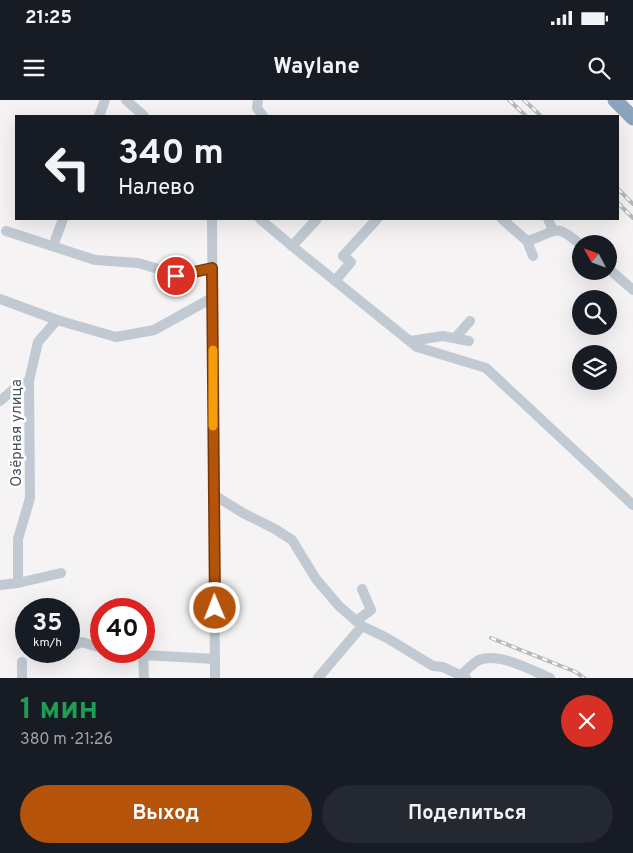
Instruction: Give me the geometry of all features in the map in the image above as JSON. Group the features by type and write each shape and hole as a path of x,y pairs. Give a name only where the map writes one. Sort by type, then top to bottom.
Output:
{"highway":[{"path":"616,100 633,112"},
{"path":"616,100 633,118"}],"street":[{"path":"99,115 105,100"},
{"path":"126,100 143,115"},
{"path":"258,100 257,108 262,115"},
{"path":"53,246 63,220"},
{"path":"213,220 215,678"},
{"path":"261,220 414,344 486,368 633,505"},
{"path":"292,246 316,220"},
{"path":"335,281 350,262 343,256 376,220"},
{"path":"503,220 528,241 533,256"},
{"path":"548,220 553,230"},
{"path":"528,241 553,230 564,231 572,238"},
{"path":"6,231 95,260 138,263 176,276 212,268"},
{"path":"618,277 633,290"},
{"path":"0,299 57,320 116,337 154,330 212,298"},
{"name":"Озёрная улица","path":"18,583 18,539 30,498 28,381 38,342 57,320"},
{"path":"455,338 470,321"},
{"path":"414,344 443,336 469,341"},
{"path":"0,400 15,388 28,381"},
{"path":"214,495 242,514 292,540 316,579 339,606 359,624 387,638 433,666 443,667 464,677 479,660 495,658 519,665 550,678"},
{"path":"0,585 18,583 61,573"},
{"path":"318,678 371,610 362,589"},
{"path":"155,656 215,659"},
{"path":"22,663 22,678"},
{"path":"143,663 144,678"}],"railway":[{"path":"509,100 525,115"},
{"path":"524,100 540,115"},
{"path":"619,190 633,204"},
{"path":"619,204 633,218"},
{"path":"491,638 576,672 584,678"}],"slow traffic":[{"path":"213,350 213,426"}],"route":[{"path":"176,276 212,268 215,608"}]}
